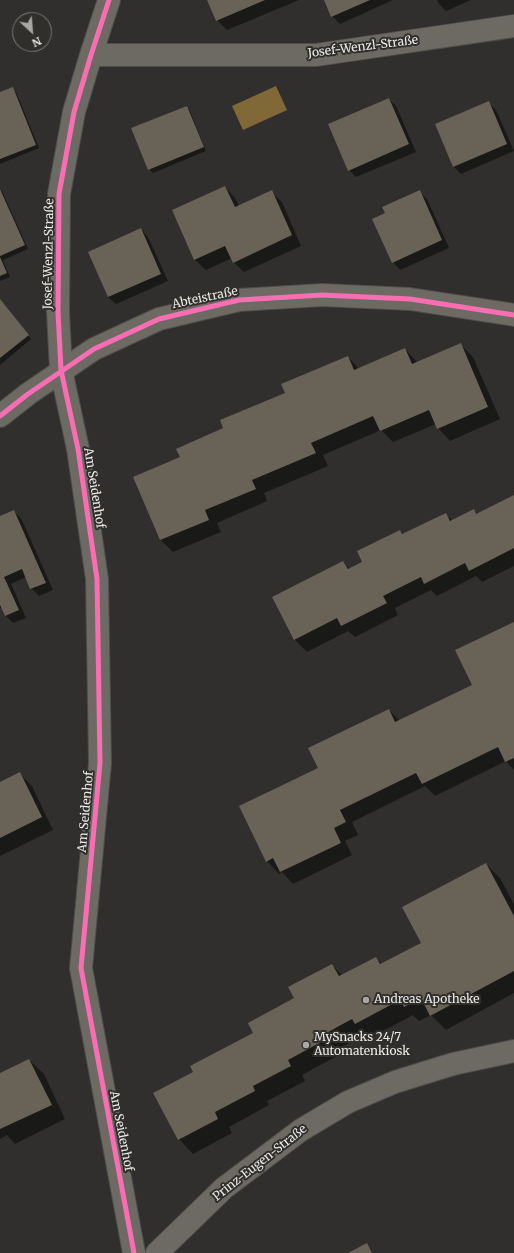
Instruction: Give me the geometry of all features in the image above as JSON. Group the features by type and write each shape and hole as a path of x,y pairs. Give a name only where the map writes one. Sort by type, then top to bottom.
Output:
{"street":[{"name":"Josef-Wenzl-Straße","path":"61,370 58,312 59,194 74,112 109,0"},
{"name":"Josef-Wenzl-Straße","path":"91,55 316,55 514,26"},
{"name":"Abteistraße","path":"0,416 61,370 94,349 159,319 239,300 322,295 410,299 514,315"},
{"name":"Am Seidenhof","path":"61,370 78,449 97,579 100,763 81,968 134,1253"},
{"name":"Prinz-Eugen-Straße","path":"157,1253 224,1188 301,1130 348,1102 395,1082 453,1064 514,1051"}],"shaded area":[{"path":"276,86 287,110 243,130 232,106"}],"building":[{"path":"207,0 265,0 216,21"},
{"path":"324,0 370,0 331,17"},
{"path":"13,87 36,145 0,159 0,92"},
{"path":"389,98 409,144 348,171 328,124"},
{"path":"489,101 507,144 453,167 435,124"},
{"path":"187,106 204,147 148,170 131,128"},
{"path":"225,186 235,207 272,190 292,235 233,263 225,246 194,260 172,210"},
{"path":"0,189 25,245 0,256"},
{"path":"420,190 442,240 392,263 372,219 385,213 382,207"},
{"path":"141,228 161,274 108,297 88,252"},
{"path":"0,257 7,273 0,276"},
{"path":"0,299 29,335 0,358"},
{"path":"461,343 488,407 437,429 429,410 380,431 373,416 311,443 316,453 252,480 256,489 205,510 209,520 160,540 133,477 180,457 176,449 223,428 220,420 285,393 281,384 348,356 354,370 405,348 412,364"},
{"path":"514,495 514,548 469,571 465,563 424,584 421,577 383,596 387,603 341,626 337,618 294,640 272,597 343,561 348,569 362,562 357,551 400,530 402,534 446,513 450,521 474,509 476,514"},
{"path":"14,510 46,583 30,589 22,569 4,577 19,610 5,616 0,605 0,516"},
{"path":"514,622 514,758 505,762 498,747 422,784 416,773 340,810 346,822 334,828 341,843 280,872 273,858 266,862 239,806 318,768 308,748 389,709 395,722 472,685 455,650"},
{"path":"20,772 42,817 0,838 0,782"},
{"path":"486,863 514,916 514,971 430,1016 421,998 404,1007 400,1000 355,1024 352,1019 321,1036 323,1041 288,1060 291,1066 253,1086 255,1091 215,1112 218,1119 178,1140 153,1093 193,1072 190,1066 253,1033 248,1023 294,998 288,987 332,964 339,976 376,957 380,964 421,943 402,907"},
{"path":"29,1059 52,1105 0,1129 0,1073"},
{"path":"367,1243 372,1253 348,1253"}],"cycle path":[{"path":"109,0 74,112 59,194 58,312 61,370 78,449 97,579 100,763 81,968 134,1253"},
{"path":"0,416 28,394 94,349 159,319 239,300 322,295 410,299 514,315"}],"place":[{"name":"Andreas Apotheke","path":"366,1000"},
{"name":"MySnacks 24/7 Automatenkiosk","path":"306,1045"}]}
